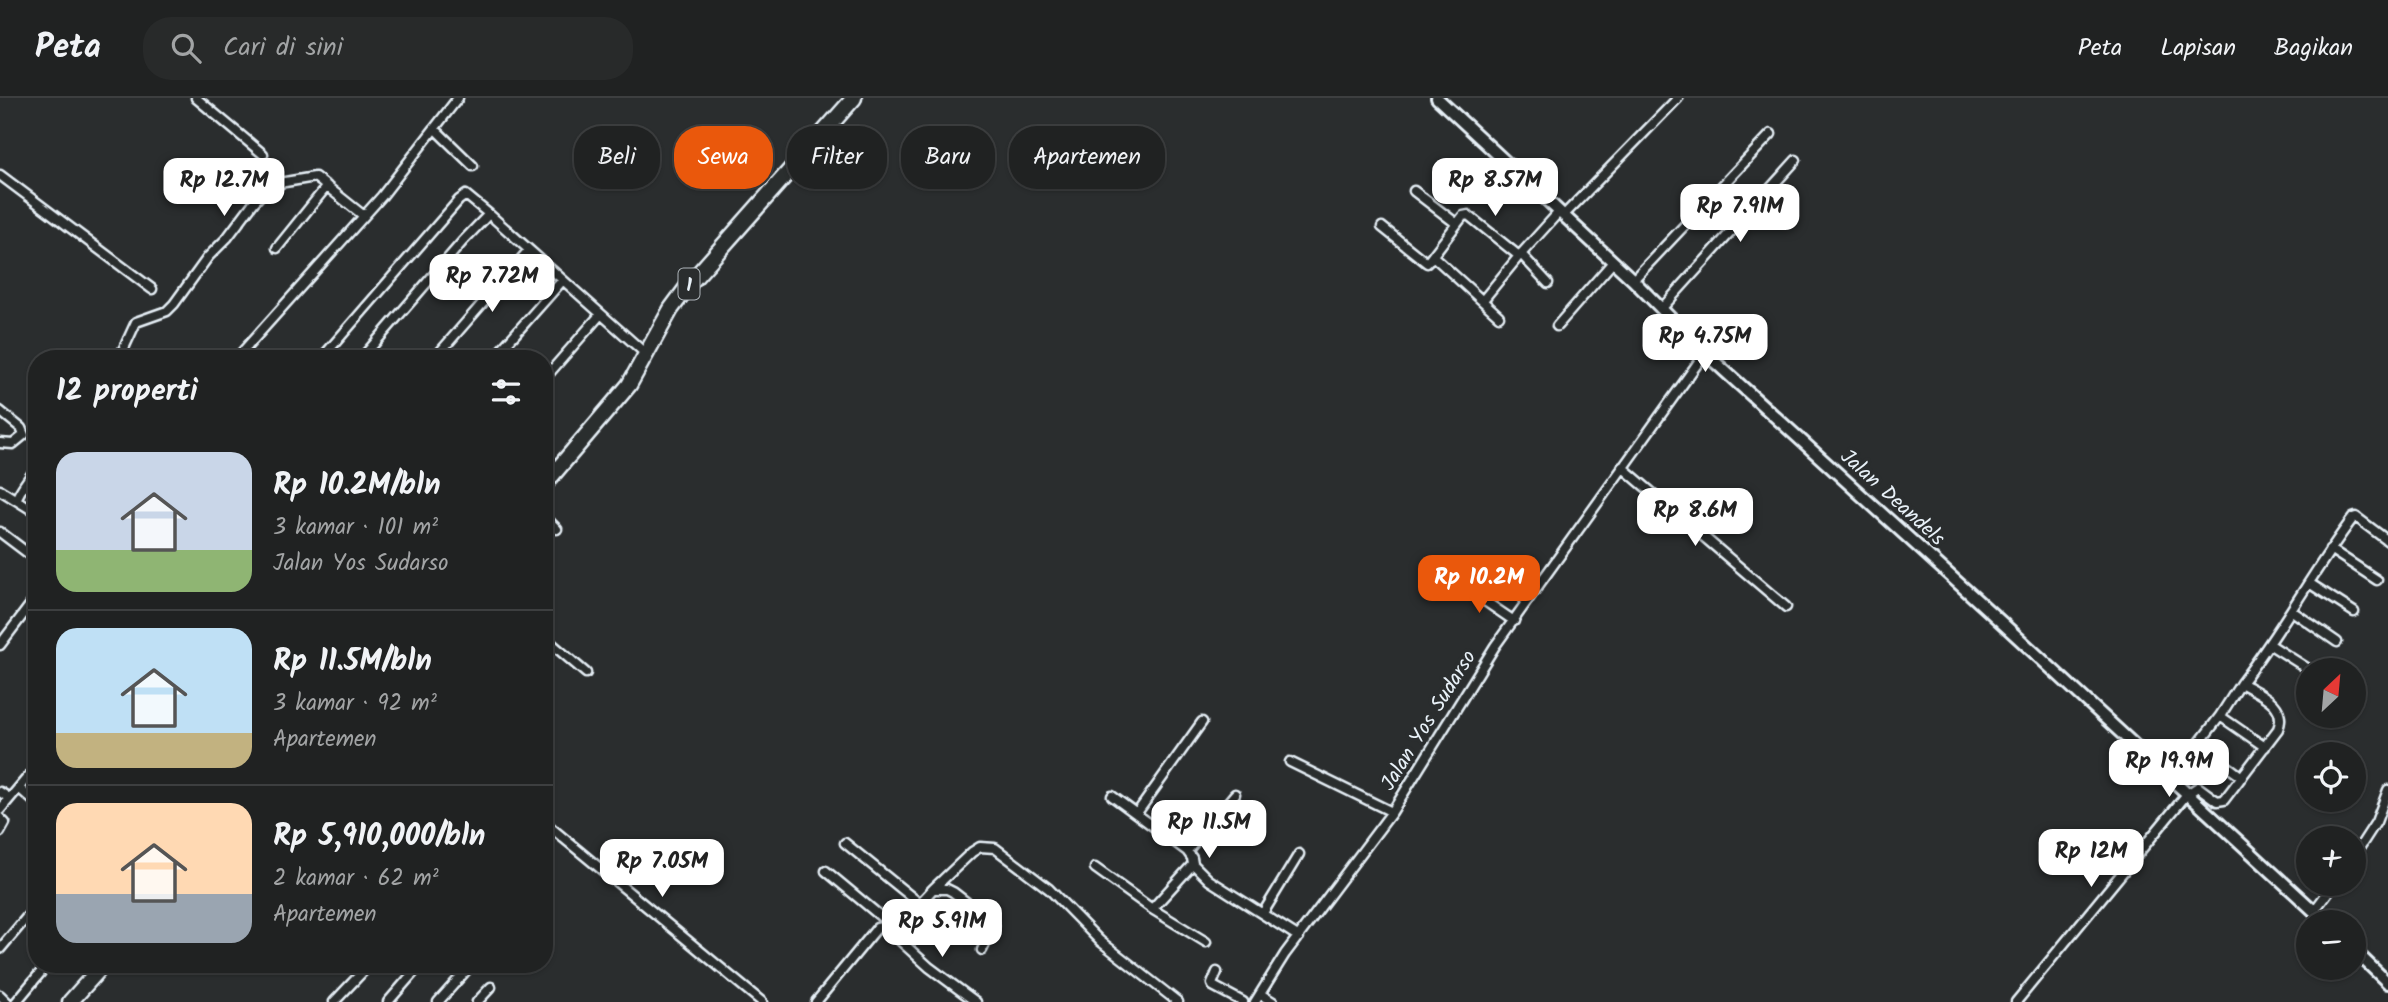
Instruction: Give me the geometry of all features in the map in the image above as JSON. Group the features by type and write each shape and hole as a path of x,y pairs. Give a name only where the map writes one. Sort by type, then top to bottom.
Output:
{"highway":[{"name":"1","path":"553,474 629,385 671,309 691,282 854,98"},
{"path":"70,1002 96,973"}],"street":[{"path":"196,98 263,154"},
{"path":"244,350 364,216 458,98"},
{"name":"Jalan Deandels","path":"1437,98 1633,280 1705,353 2313,910"},
{"path":"1483,300 1520,255 1678,98"},
{"path":"435,129 473,166"},
{"path":"1633,280 1771,134"},
{"path":"1662,308 1796,160"},
{"path":"0,175 152,289"},
{"path":"123,350 136,322 166,311 174,304 208,257 227,238 254,202 273,184 314,177 364,216"},
{"path":"277,248 327,186"},
{"path":"1414,191 1457,224"},
{"path":"329,350 466,195 647,355"},
{"path":"369,350 489,214"},
{"path":"1382,227 1424,262 1429,262 1463,216 1468,215 1520,255 1548,283"},
{"path":"443,350 529,250"},
{"path":"1433,256 1499,316"},
{"path":"1557,326 1613,262"},
{"path":"501,350 562,281"},
{"path":"553,369 600,315"},
{"name":"Jalan Yos Sudarso","path":"1257,998 1392,812 1495,646 1705,353"},
{"path":"0,411 21,428 24,435 13,444 0,443"},
{"path":"1622,467 1786,607"},
{"path":"16,499 28,481"},
{"path":"0,490 28,507"},
{"path":"2242,776 2200,746 2200,742 2353,518 2356,517 2388,541"},
{"path":"553,525 557,529"},
{"path":"0,532 28,553"},
{"path":"2330,549 2377,580"},
{"path":"2309,583 2354,612"},
{"path":"1460,584 1514,621"},
{"path":"0,645 28,608"},
{"path":"2292,611 2337,642"},
{"path":"2269,644 2296,662"},
{"path":"553,645 586,673"},
{"path":"2017,1002 2188,794 2198,787 2221,802 2224,800 2278,729 2281,716 2278,707 2241,683"},
{"path":"2220,716 2264,747"},
{"path":"1137,813 1202,722"},
{"path":"1290,762 1392,812"},
{"path":"0,810 28,777"},
{"path":"19,788 28,796"},
{"path":"2366,837 2376,822 2388,790"},
{"path":"0,792 9,798"},
{"path":"1187,851 1235,794"},
{"path":"1112,796 1187,851 1193,864 1209,880 1299,937"},
{"path":"0,818 5,823 0,832"},
{"path":"553,828 762,1002"},
{"path":"845,843 919,903"},
{"path":"895,932 919,903 972,852 980,847 995,848 1060,899 1079,922 1100,941 1178,1002"},
{"path":"1263,913 1299,854"},
{"path":"1152,909 1193,864"},
{"path":"1095,868 1152,909 1206,942"},
{"path":"826,871 895,932 929,967 976,1002"},
{"path":"933,889 953,892 993,923 982,950"},
{"path":"0,950 28,916"},
{"path":"816,1002 877,928 881,926 895,932"},
{"path":"2366,962 2388,983"},
{"path":"1217,972 1213,986 1243,1002"},
{"path":"16,1002 40,973"},
{"path":"334,1002 361,973"},
{"path":"388,1002 413,973"},
{"path":"438,1002 464,973"},
{"path":"477,1002 491,986"},
{"path":"0,995 8,1002"},
{"path":"1257,998 1273,1002"}]}
